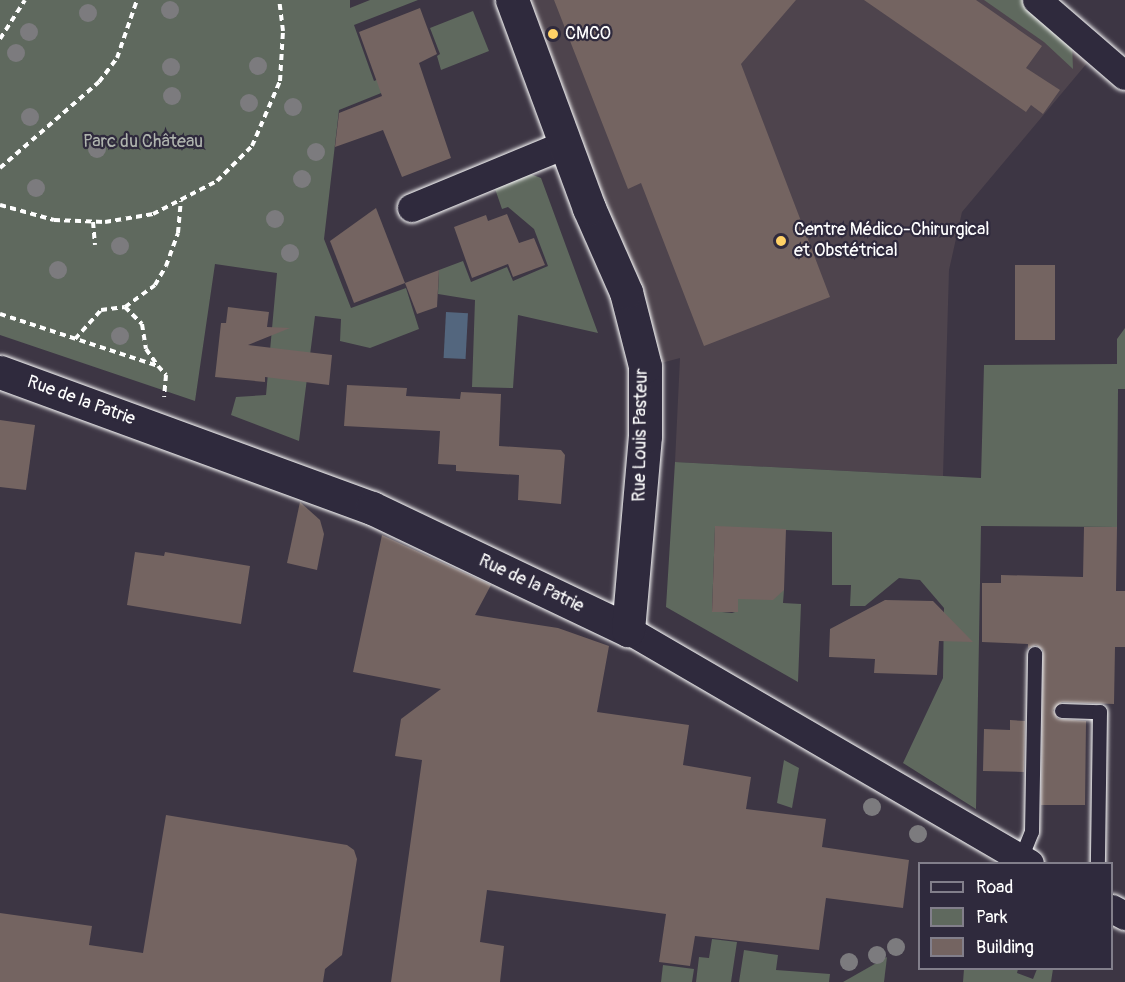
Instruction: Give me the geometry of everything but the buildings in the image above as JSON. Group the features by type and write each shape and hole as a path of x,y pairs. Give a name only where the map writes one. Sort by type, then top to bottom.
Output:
{"street":[{"name":"Rue Louis Pasteur","path":"512,0 565,145 626,292 645,366 645,436 628,630"},
{"path":"1037,0 1125,76"},
{"path":"412,208 565,145"},
{"name":"Rue de la Patrie","path":"0,372 372,508 628,630 1026,861"}],"lane":[{"path":"1026,861 1032,832 1035,654"},
{"path":"1062,711 1100,712 1098,862"}],"path":[{"path":"0,39 25,0"},
{"path":"0,168 99,82 117,58 137,0"},
{"path":"0,205 54,220 93,222 153,214 217,181 252,146 280,81 283,31 279,0"},
{"path":"125,308 155,285 166,266 178,233 181,201"},
{"path":"93,222 95,245"},
{"path":"75,339 101,310 111,306 125,308 142,324 146,349 166,375 165,391"},
{"path":"0,314 158,366"}],"shaded area":[{"name":"Centre Médico-Chirurgical et Obstétrical","path":"514,0 1027,0 1093,56 962,212 949,270 943,476 675,462 680,358 650,366"}],"green space":[{"name":"Parc du Château","path":"0,0 350,0 350,8 370,0 418,0 354,25 374,81 406,68 411,81 339,110 324,239 351,308 406,288 419,329 370,348 340,341 341,319 315,316 299,441 231,415 236,397 266,395 277,273 215,264 195,401 0,335"},
{"path":"984,0 1027,0 1072,42 1073,69 1044,42"},
{"path":"473,11 489,51 441,70 437,56 440,54 430,28"},
{"path":"522,171 541,178 598,333 518,315 513,388 472,387 475,300 438,294 439,270 463,261 471,282 507,267 513,281 548,266 534,229 508,207 502,209 493,183"},
{"path":"1125,328 1125,389 1118,389 1117,527 981,526 976,809 903,763 943,678 944,608 920,580 899,578 865,606 850,606 851,585 832,585 832,532 715,527 712,611 732,613 738,611 738,599 784,590 783,603 801,604 798,682 666,607 675,462 981,478 984,365 1117,364 1117,339"},
{"path":"784,760 799,768 792,808 777,803"},
{"path":"712,939 737,942 731,982 696,982 699,957 709,958"},
{"path":"744,950 778,955 776,970 830,974 829,982 739,982"},
{"path":"887,957 884,982 843,982"},
{"path":"663,965 694,969 692,982 661,982"},
{"path":"964,970 1018,970 1017,973 1033,979 1037,970 1053,970 1051,982 963,982"}],"water":[{"path":"446,312 468,313 466,359 444,358"}],"place":[{"name":"CMCO","path":"553,34"},
{"name":"Centre Médico-Chirurgical et Obstétrical","path":"781,241"}]}
